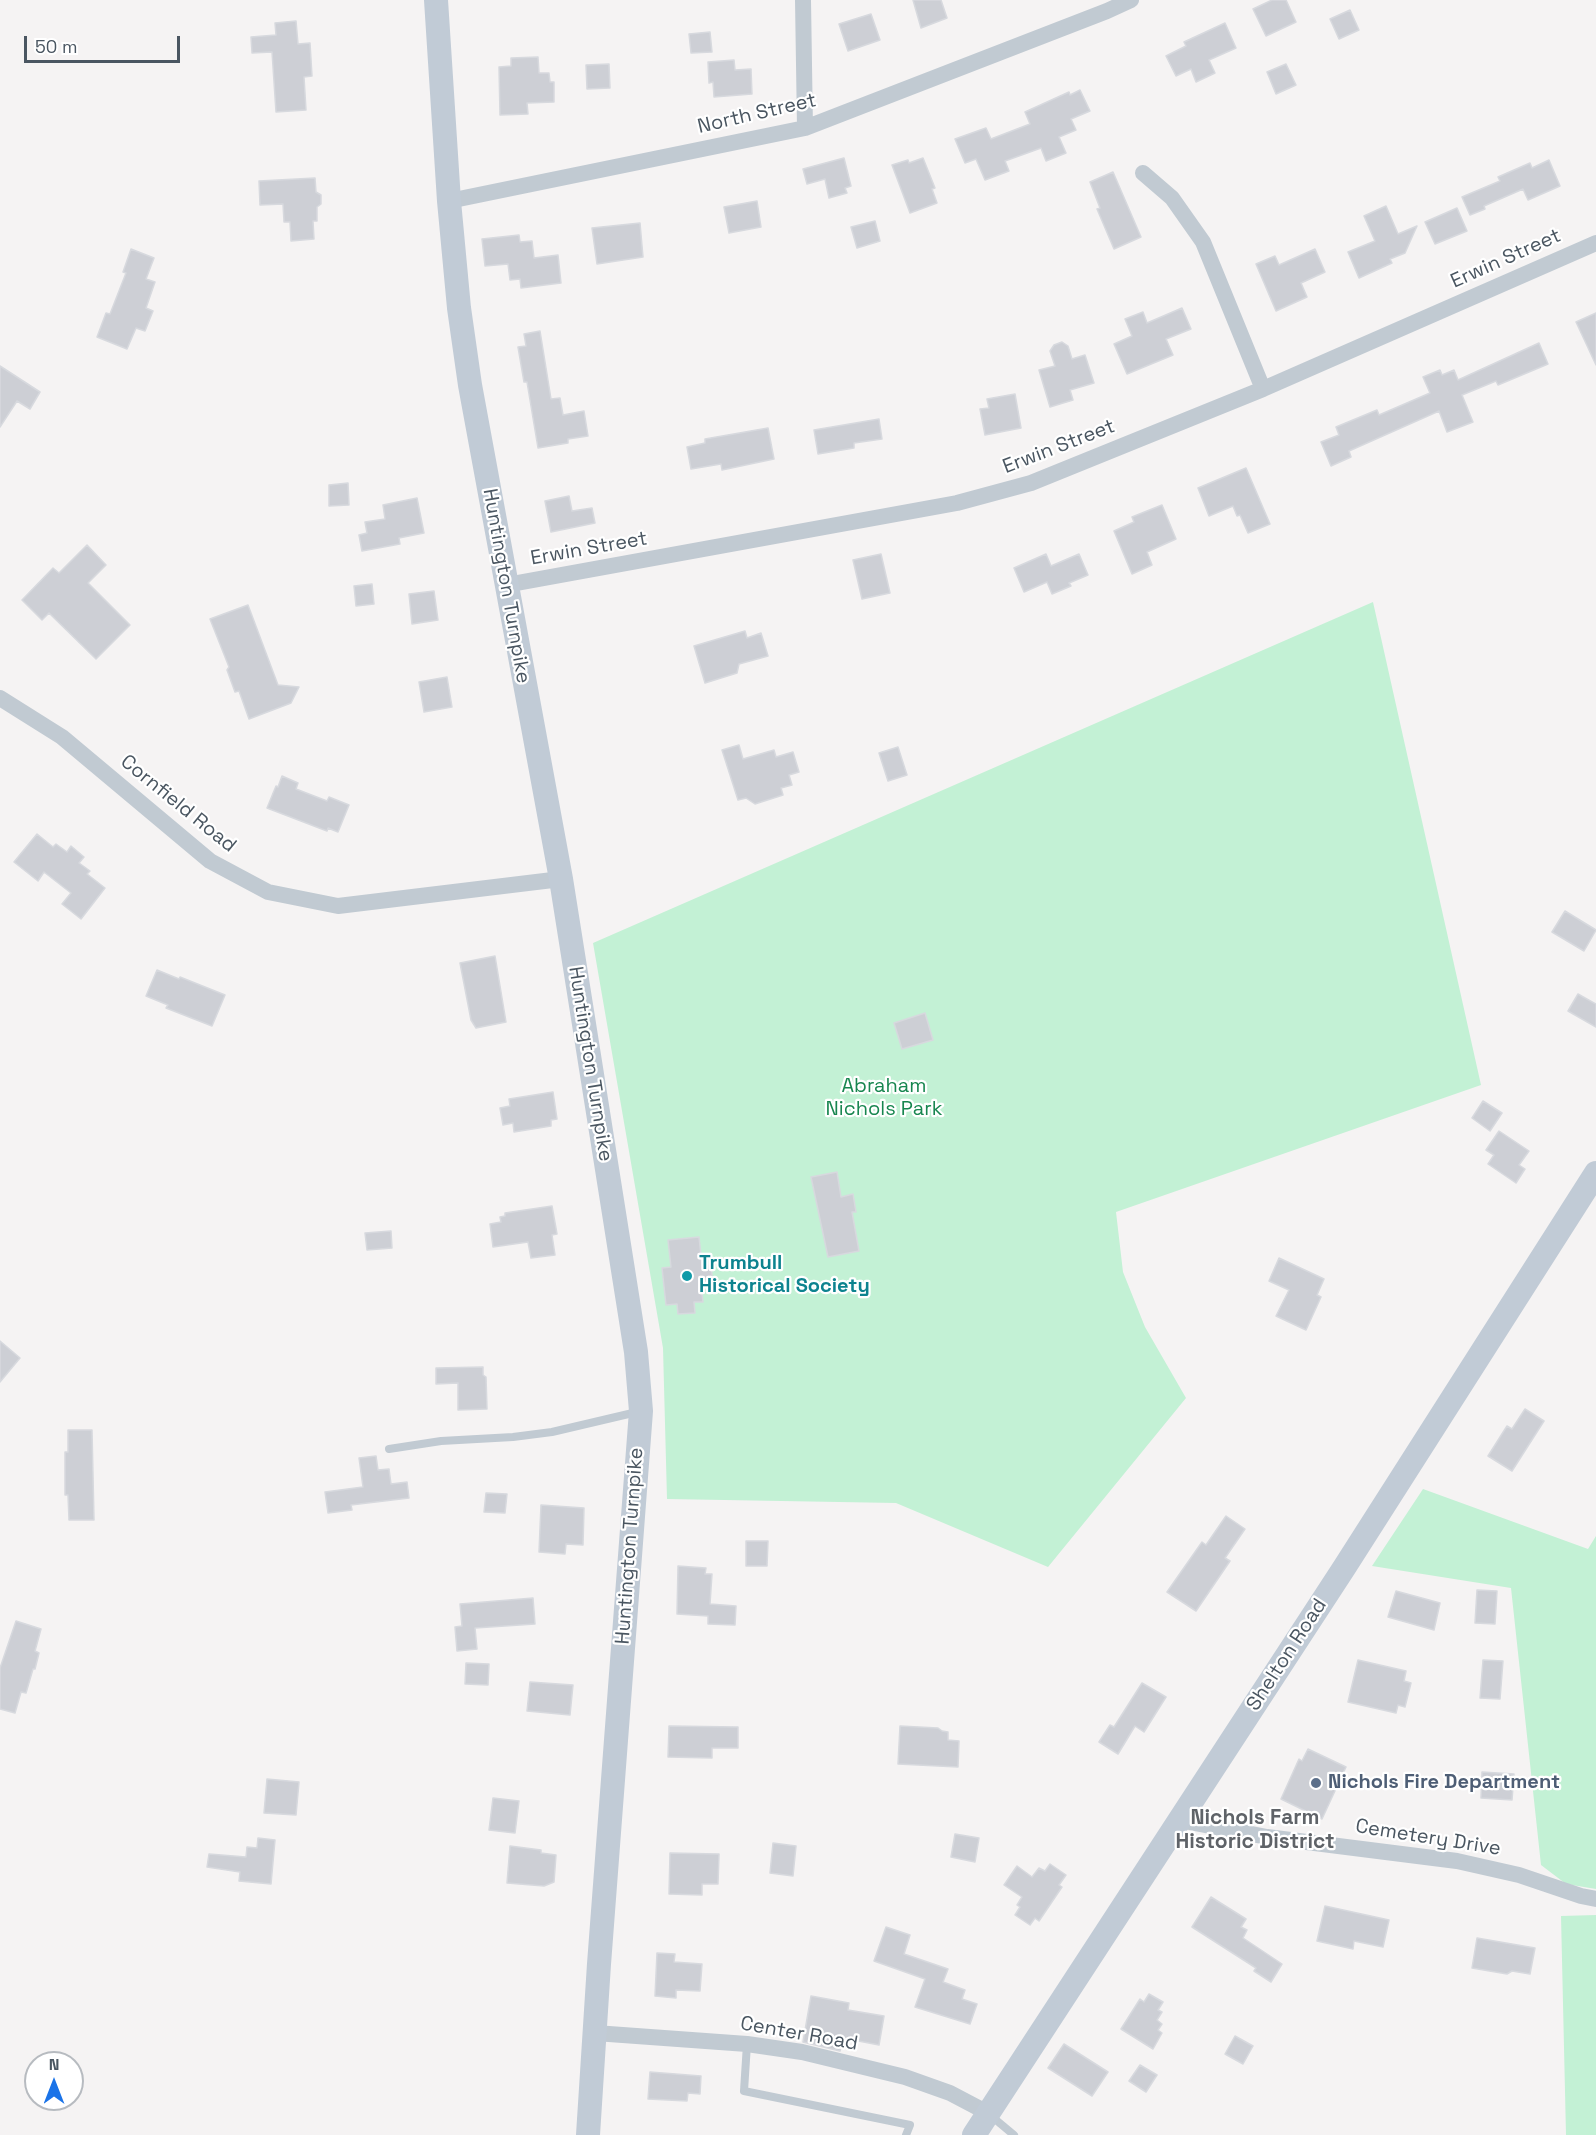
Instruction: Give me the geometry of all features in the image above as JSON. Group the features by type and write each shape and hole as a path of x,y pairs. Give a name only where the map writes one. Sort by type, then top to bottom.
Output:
{"main road":[{"name":"Huntington Turnpike","path":"436,0 449,201 459,309 470,385 561,879 636,1352 641,1411 588,2135"},
{"name":"Shelton Road","path":"974,2135 1344,1568 1596,1173"}],"street":[{"path":"802,0 805,128"},
{"name":"North Street","path":"449,201 805,128 1131,0"},
{"path":"1143,173 1172,198 1203,242 1263,388"},
{"name":"Erwin Street","path":"506,585 957,503 1021,486 1263,388 1596,243"},
{"name":"Cornfield Road","path":"0,698 62,737 210,861 268,892 338,906 561,879"},
{"name":"Cemetery Drive","path":"1179,1820 1267,1837 1457,1861 1519,1875 1596,1899"},
{"name":"Center Road","path":"595,2033 747,2044 802,2052 904,2078 950,2093 988,2113"}],"lane":[{"path":"389,1449 441,1441 513,1437 552,1432 641,1411"},
{"path":"747,2044 744,2091 910,2125 906,2135"},
{"path":"988,2113 1014,2135"}],"green space":[{"name":"Abraham Nichols Park","path":"1373,602 1481,1085 1116,1212 1123,1272 1145,1327 1186,1398 1048,1567 896,1503 667,1499 663,1348 593,943"},
{"path":"1423,1489 1588,1549 1596,1536 1596,1889 1566,1884 1541,1865 1511,1588 1372,1566"},
{"path":"1596,1915 1596,2135 1566,2135 1561,1916"}],"building":[{"path":"913,0 941,0 947,18 921,28"},
{"path":"1272,0 1286,0 1296,22 1266,36 1253,9"},
{"path":"1350,10 1359,30 1339,39 1330,19"},
{"path":"871,14 880,40 848,51 839,24"},
{"path":"296,21 298,44 310,43 312,76 304,77 306,110 276,112 272,52 252,53 251,37 276,35 275,23"},
{"path":"1225,23 1236,48 1209,60 1215,73 1196,82 1191,69 1176,76 1166,56 1186,46 1184,42"},
{"path":"710,32 712,52 691,53 689,34"},
{"path":"538,57 539,73 549,73 550,82 554,82 554,102 527,103 528,114 500,115 499,67 511,66 511,58"},
{"path":"734,60 735,70 751,69 752,94 714,97 713,82 709,83 708,62"},
{"path":"609,64 610,88 587,89 586,65"},
{"path":"1286,64 1296,85 1276,94 1267,72"},
{"path":"1080,90 1090,111 1071,119 1076,130 1059,137 1066,153 1046,161 1041,148 1005,161 1009,171 985,180 976,159 965,163 955,139 986,128 991,139 1030,124 1025,112 1069,92 1070,95"},
{"path":"844,158 851,186 845,188 847,193 829,198 825,179 807,184 803,169"},
{"path":"923,158 935,188 932,189 937,203 910,213 892,165"},
{"path":"1549,160 1560,186 1528,200 1523,189 1484,206 1485,209 1470,215 1462,197 1500,181 1498,177 1530,163 1532,168"},
{"path":"1113,172 1141,237 1114,249 1097,209 1100,208 1090,182"},
{"path":"315,178 316,192 321,195 321,204 317,207 317,221 313,221 314,239 291,241 290,222 284,222 283,204 260,205 259,181"},
{"path":"757,201 761,227 729,233 724,207"},
{"path":"1386,206 1398,234 1417,226 1405,253 1390,259 1392,263 1359,278 1348,252 1375,241 1364,216"},
{"path":"1457,208 1467,231 1435,244 1425,222"},
{"path":"875,221 880,241 857,248 851,227"},
{"path":"640,223 643,257 597,264 592,228"},
{"path":"519,235 520,242 532,241 534,258 558,255 561,283 521,288 520,279 510,280 508,264 485,266 482,239"},
{"path":"131,249 154,258 146,279 155,282 146,308 153,311 145,331 136,328 127,349 97,337 106,313 110,314 126,273 123,272"},
{"path":"1315,249 1325,272 1301,283 1307,297 1276,311 1256,264 1275,256 1279,265"},
{"path":"1182,308 1191,329 1166,339 1173,355 1127,374 1114,344 1132,336 1125,319 1143,312 1147,323"},
{"path":"1596,313 1596,365 1576,322"},
{"path":"540,331 551,399 560,398 563,415 584,411 588,436 568,439 568,443 538,448 527,382 524,382 518,347 526,346 524,334"},
{"path":"1062,342 1068,346 1072,359 1085,355 1094,383 1070,390 1073,400 1050,407 1039,370 1055,366 1050,351 1054,345"},
{"path":"1539,343 1548,364 1498,385 1496,381 1462,395 1473,422 1447,432 1439,411 1349,451 1351,457 1331,466 1321,442 1339,435 1336,427 1377,410 1379,415 1430,393 1423,377 1440,370 1442,375 1454,370 1458,380"},
{"path":"0,366 40,392 30,409 17,401 0,427"},
{"path":"1015,394 1021,428 985,435 980,409 989,408 987,399"},
{"path":"879,419 882,439 854,443 854,448 818,454 814,430"},
{"path":"768,428 774,459 722,470 721,464 691,469 687,447 705,443 705,439"},
{"path":"1246,468 1270,524 1248,533 1233,506 1209,516 1198,488"},
{"path":"348,483 349,505 329,506 329,485"},
{"path":"569,496 572,511 592,508 595,523 551,532 545,501"},
{"path":"417,498 424,533 399,538 400,544 362,551 359,535 367,533 365,522 385,519 383,505"},
{"path":"1162,505 1176,539 1147,552 1152,565 1132,574 1114,531 1134,522 1132,517"},
{"path":"87,545 106,565 88,583 130,625 96,659 49,613 42,620 22,600 53,568 59,573"},
{"path":"881,554 890,593 862,599 853,560"},
{"path":"1046,554 1051,566 1079,554 1088,575 1052,594 1047,582 1024,592 1014,568"},
{"path":"372,584 374,604 356,606 354,586"},
{"path":"434,591 438,620 412,624 409,594"},
{"path":"248,605 278,685 299,687 291,703 249,719 239,691 235,692 227,670 229,667 210,619"},
{"path":"745,631 747,638 761,633 768,656 739,664 737,673 705,683 694,646"},
{"path":"447,677 452,707 424,712 419,682"},
{"path":"739,745 743,759 774,750 776,757 793,752 799,772 789,775 792,785 781,788 783,795 755,804 746,798 738,800 722,750"},
{"path":"898,747 907,775 888,781 879,753"},
{"path":"282,776 298,783 296,789 327,801 329,797 349,805 338,832 328,828 327,831 267,808"},
{"path":"37,834 53,847 56,844 67,852 71,846 84,857 79,863 90,871 87,874 105,888 81,919 62,904 71,893 44,872 38,881 14,862"},
{"path":"1565,911 1596,930 1584,951 1552,932"},
{"path":"495,956 506,1022 476,1028 471,1020 460,963"},
{"path":"157,970 225,995 212,1026 166,1008 168,1005 146,996"},
{"path":"1578,994 1596,1004 1596,1027 1568,1011"},
{"path":"925,1013 933,1040 902,1049 894,1023"},
{"path":"553,1092 557,1119 551,1120 551,1126 514,1132 513,1123 503,1125 500,1108 510,1106 509,1099"},
{"path":"1483,1101 1502,1113 1490,1131 1472,1118"},
{"path":"1499,1131 1529,1151 1519,1165 1525,1169 1516,1183 1488,1164 1494,1155 1486,1150"},
{"path":"837,1172 841,1197 853,1194 856,1212 852,1212 859,1251 828,1257 811,1177"},
{"path":"552,1206 557,1234 552,1235 555,1255 531,1258 528,1242 493,1247 490,1224 501,1222 500,1217 505,1216 505,1213"},
{"path":"391,1231 392,1248 367,1250 365,1233"},
{"name":"Trumbull Historical Society","path":"699,1237 702,1265 711,1264 713,1286 701,1287 703,1302 694,1302 695,1313 678,1314 677,1304 666,1305 662,1268 671,1267 668,1240"},
{"path":"1279,1258 1324,1279 1317,1295 1321,1297 1306,1330 1276,1316 1289,1290 1269,1281"},
{"path":"0,1341 20,1358 0,1382"},
{"path":"483,1367 483,1375 486,1377 487,1409 458,1410 458,1383 436,1384 436,1368"},
{"path":"1525,1409 1544,1421 1512,1471 1488,1456 1507,1426 1512,1429"},
{"path":"68,1430 92,1430 94,1520 69,1520 68,1495 65,1495 65,1452 68,1452"},
{"path":"376,1456 378,1470 389,1469 391,1484 407,1482 409,1498 351,1505 352,1510 328,1513 325,1492 363,1487 359,1458"},
{"path":"486,1493 507,1494 505,1513 484,1512"},
{"path":"541,1505 584,1508 583,1545 566,1544 565,1554 539,1552"},
{"path":"1226,1516 1245,1529 1225,1558 1230,1561 1196,1611 1167,1592 1202,1542 1206,1545"},
{"path":"746,1541 768,1541 767,1566 746,1566"},
{"path":"678,1566 706,1568 705,1574 712,1574 710,1604 736,1606 735,1625 708,1624 708,1616 677,1614"},
{"path":"1477,1590 1497,1591 1495,1624 1475,1623"},
{"path":"1396,1591 1440,1603 1434,1630 1388,1617"},
{"path":"533,1598 535,1624 475,1628 477,1649 457,1651 455,1627 462,1626 460,1604"},
{"path":"16,1621 41,1629 35,1651 39,1653 35,1669 33,1669 26,1693 21,1692 15,1713 0,1709 0,1668"},
{"path":"1358,1660 1406,1671 1404,1681 1411,1683 1405,1707 1398,1705 1396,1713 1348,1702"},
{"path":"1483,1660 1503,1661 1500,1699 1480,1698"},
{"path":"466,1663 489,1664 488,1685 465,1684"},
{"path":"530,1682 573,1685 570,1715 527,1711"},
{"path":"1142,1683 1166,1697 1144,1732 1135,1726 1118,1754 1099,1742 1110,1725 1114,1727"},
{"path":"669,1726 738,1727 738,1748 712,1748 712,1758 668,1757"},
{"path":"900,1726 938,1728 948,1732 948,1740 959,1741 958,1767 898,1764"},
{"path":"1308,1749 1346,1767 1322,1819 1281,1799 1299,1759 1302,1761"},
{"path":"1482,1772 1514,1774 1512,1800 1481,1798"},
{"path":"267,1779 299,1782 296,1815 264,1813"},
{"path":"493,1798 519,1801 515,1833 489,1830"},
{"path":"955,1834 979,1838 975,1862 951,1857"},
{"path":"258,1838 275,1840 271,1884 239,1881 240,1872 207,1867 209,1854 246,1857 247,1847 257,1848"},
{"path":"773,1843 796,1846 793,1876 770,1873"},
{"path":"510,1846 541,1850 541,1853 556,1855 554,1882 544,1886 507,1883"},
{"path":"670,1853 719,1854 718,1884 702,1884 702,1895 669,1894"},
{"path":"1050,1864 1066,1875 1059,1885 1062,1887 1039,1921 1035,1918 1030,1925 1015,1915 1022,1897 1004,1885 1017,1866 1032,1877 1039,1868 1045,1871"},
{"path":"1211,1897 1246,1919 1241,1927 1247,1930 1243,1938 1282,1964 1271,1982 1254,1971 1256,1968 1192,1927"},
{"path":"1325,1906 1389,1920 1383,1947 1354,1941 1353,1949 1317,1941"},
{"path":"886,1927 910,1935 904,1954 948,1969 943,1982 965,1990 962,1999 977,2004 970,2024 915,2007 925,1979 874,1961"},
{"path":"1477,1938 1535,1948 1530,1974 1512,1971 1507,1974 1472,1968"},
{"path":"657,1953 675,1954 674,1962 702,1964 700,1991 676,1990 676,1998 655,1996"},
{"path":"1149,1994 1163,2002 1158,2010 1162,2012 1157,2020 1162,2024 1158,2030 1162,2033 1153,2049 1121,2029 1140,1999 1144,2002"},
{"path":"811,1996 849,2003 848,2010 884,2016 879,2045 843,2038 840,2051 803,2042"},
{"path":"1235,2036 1253,2046 1243,2064 1225,2054"},
{"path":"1064,2044 1108,2072 1092,2096 1048,2068"},
{"path":"1140,2065 1157,2075 1146,2092 1129,2081"},
{"path":"650,2072 701,2076 700,2094 688,2093 687,2101 648,2099"}],"place":[{"name":"Trumbull Historical Society","path":"687,1276"},
{"name":"Nichols Fire Department","path":"1316,1783"}],"district":[{"name":"Nichols Farm Historic District","path":"1255,1830"}]}
